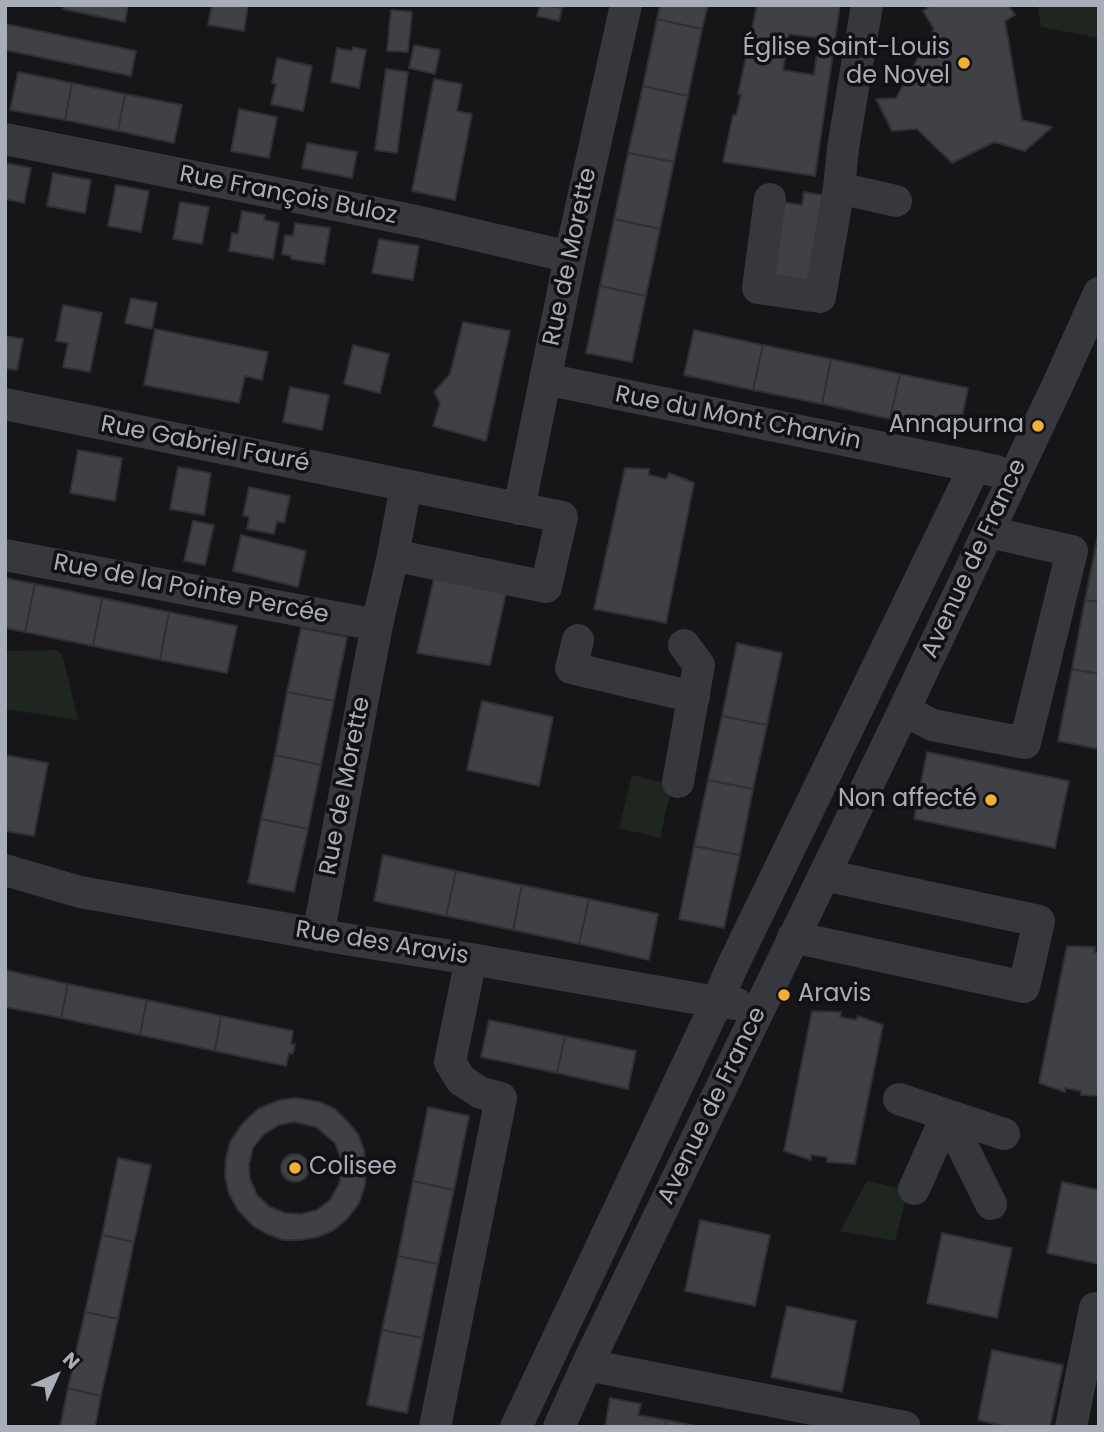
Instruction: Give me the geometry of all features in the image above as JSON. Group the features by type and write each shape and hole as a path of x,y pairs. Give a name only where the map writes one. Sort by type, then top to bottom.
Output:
{"street":[{"name":"Rue de Morette","path":"519,509 570,257 626,5"},
{"path":"770,199 758,288 820,297 867,5"},
{"name":"Rue François Buloz","path":"5,139 416,221 570,257"},
{"path":"839,188 897,201"},
{"name":"Avenue de France","path":"559,1427 1096,304"},
{"name":"Rue du Mont Charvin","path":"545,379 1014,475"},
{"name":"Rue Gabriel Fauré","path":"5,404 406,486"},
{"path":"516,1427 732,967 975,466"},
{"name":"Rue de Morette","path":"318,934 406,486"},
{"path":"393,555 546,587 562,517 406,486"},
{"name":"Avenue de France","path":"904,710 932,725 1025,743 1072,551 1002,535"},
{"name":"Rue de la Pointe Percée","path":"5,555 377,625"},
{"path":"578,640 571,668 694,697"},
{"path":"678,782 699,665 684,645"},
{"name":"Rue des Aravis","path":"5,870 80,892 717,1002 761,1005"},
{"path":"793,937 1024,987 1039,921 824,875"},
{"path":"435,1427 501,1098 481,1093 461,1080 450,1062 471,959"},
{"path":"899,1099 1004,1134"},
{"path":"914,1189 947,1115"},
{"path":"947,1115 991,1204"},
{"path":"1071,1427 1095,1308"},
{"path":"587,1364 905,1427"}],"shaded area":[{"path":"1037,5 1099,5 1099,38 1041,27"},
{"path":"55,650 62,654 78,720 5,709 5,651"},
{"path":"632,775 672,785 660,838 619,828"},
{"path":"867,1181 900,1188 907,1195 895,1241 840,1231"}],"building":[{"path":"64,5 128,5 125,22 63,9"},
{"path":"212,5 248,5 244,31 208,25"},
{"path":"540,5 562,8 559,21 537,16"},
{"path":"660,5 708,5 702,29 657,19"},
{"path":"757,5 840,5 815,176 723,162 733,115 736,115 741,95 738,94","holes":["789,34 819,38 814,75 783,70"]},
{"name":"Église Saint-Louis de Novel","path":"931,5 1008,5 1015,15 1005,21 1022,120 1052,127 1025,151 994,142 952,163 917,129 892,131 876,99 896,98 934,29 923,11"},
{"path":"391,10 412,12 408,52 387,51"},
{"path":"657,19 702,29 688,96 643,86"},
{"path":"6,24 136,51 131,76 5,50"},
{"path":"414,45 440,50 435,74 409,68"},
{"path":"353,47 366,50 359,88 331,82 337,48 352,51"},
{"path":"277,58 312,66 303,111 271,104 276,84 272,83"},
{"path":"386,69 408,72 397,153 375,150"},
{"path":"18,72 72,83 65,120 10,110"},
{"path":"434,79 462,84 457,111 472,114 455,200 412,191"},
{"path":"72,83 125,94 118,131 65,120"},
{"path":"643,86 688,96 674,162 628,153"},
{"path":"125,94 182,105 174,143 118,131"},
{"path":"239,109 277,117 269,158 231,151"},
{"path":"307,143 357,152 352,178 302,168"},
{"path":"628,153 674,162 660,229 614,219"},
{"path":"5,163 31,168 24,203 5,199"},
{"path":"53,173 91,180 85,213 47,206"},
{"path":"116,185 149,191 141,232 108,226"},
{"path":"804,192 833,197 818,286 770,278 783,202 802,205"},
{"path":"180,202 209,207 202,244 173,239"},
{"path":"242,211 265,215 264,220 279,223 273,259 229,251 232,233 238,234"},
{"path":"614,219 660,229 646,296 600,286"},
{"path":"295,223 330,228 324,264 291,259 291,256 282,254 285,235 293,236"},
{"path":"379,239 419,246 413,280 372,273"},
{"path":"600,286 646,296 632,362 586,353"},
{"path":"131,298 157,303 152,329 125,323"},
{"path":"63,305 102,313 90,372 63,367 68,343 56,341"},
{"path":"463,322 510,331 486,441 433,426 440,403 434,392 450,374"},
{"path":"155,329 268,352 262,380 245,376 239,403 144,385"},
{"path":"694,330 763,345 753,390 684,375"},
{"path":"5,336 23,339 17,370 5,368"},
{"path":"353,345 389,354 380,393 344,384"},
{"path":"763,345 831,359 822,404 753,390"},
{"path":"831,359 900,374 890,419 822,404"},
{"path":"900,374 968,388 959,434 890,419"},
{"path":"290,387 329,395 322,430 283,422"},
{"path":"78,450 122,458 115,501 70,493"},
{"path":"178,467 211,473 204,515 170,509"},
{"path":"625,468 649,469 649,475 666,479 669,473 694,483 666,623 594,609"},
{"path":"249,487 290,496 284,523 277,521 274,534 247,529 249,517 243,515"},
{"path":"193,521 214,525 205,565 184,561"},
{"path":"1099,530 1099,602 1085,600"},
{"path":"241,535 306,551 298,587 233,571"},
{"path":"5,578 35,584 25,632 5,628"},
{"path":"434,578 506,593 490,665 417,653"},
{"path":"35,584 102,598 93,646 25,632"},
{"path":"102,598 169,612 160,660 93,646"},
{"path":"1085,600 1099,602 1099,674 1072,669"},
{"path":"169,612 237,626 227,673 160,660"},
{"path":"301,628 347,637 334,701 287,692"},
{"path":"737,643 782,653 767,725 722,716"},
{"path":"1072,669 1099,674 1099,749 1058,741"},
{"path":"287,692 334,701 321,765 275,755"},
{"path":"482,701 553,717 539,786 467,770"},
{"path":"722,716 767,725 753,789 708,780"},
{"name":"Non affecté","path":"927,752 1069,781 1055,848 914,819"},
{"path":"5,755 48,763 34,836 5,831"},
{"path":"275,755 321,765 308,829 261,819"},
{"path":"708,780 753,789 740,855 694,846"},
{"path":"261,819 308,829 294,892 248,883"},
{"path":"694,846 740,855 724,928 679,919"},
{"path":"383,855 456,871 446,916 374,901"},
{"path":"456,871 522,885 513,930 446,916"},
{"path":"522,885 589,899 579,944 513,930"},
{"path":"589,899 658,914 649,960 579,944"},
{"path":"1067,946 1095,947 1094,952 1099,953 1099,1096 1081,1095 1081,1091 1065,1088 1065,1092 1039,1083"},
{"path":"5,970 68,984 61,1018 5,1007"},
{"path":"68,984 147,1000 140,1035 61,1018"},
{"path":"147,1000 221,1016 215,1051 140,1035"},
{"path":"812,1011 841,1012 840,1017 856,1020 858,1016 883,1025 855,1164 827,1162 827,1157 811,1155 811,1160 784,1151"},
{"path":"221,1016 293,1031 293,1054 289,1053 286,1066 215,1051"},
{"path":"489,1020 565,1036 557,1073 481,1057"},
{"path":"565,1036 636,1051 628,1089 557,1073"},
{"path":"296,1098 320,1102 335,1109 358,1134 364,1150 365,1185 359,1203 348,1218 334,1230 318,1237 283,1240 267,1234 253,1226 238,1210 229,1194 225,1176 230,1142 242,1124 258,1109 279,1100","holes":["294,1122 316,1127 335,1143 340,1156 342,1170 339,1184 330,1200 317,1210 301,1214 285,1213 270,1207 257,1195 250,1179 249,1164 253,1148 263,1135 279,1125"]},
{"path":"428,1107 469,1116 454,1190 413,1181"},
{"name":"Colisee","path":"295,1154 305,1158 309,1168 305,1178 295,1182 285,1178 281,1168 285,1158"},
{"path":"118,1158 151,1165 134,1242 102,1235"},
{"path":"413,1181 454,1190 438,1264 398,1256"},
{"path":"1062,1182 1099,1190 1099,1264 1047,1253"},
{"path":"700,1220 770,1235 755,1306 685,1291"},
{"path":"942,1233 1012,1248 997,1318 927,1303"},
{"path":"102,1235 134,1242 118,1319 85,1312"},
{"path":"398,1256 438,1264 423,1338 382,1330"},
{"path":"787,1306 856,1321 842,1392 771,1377"},
{"path":"85,1312 118,1319 101,1396 68,1388"},
{"path":"382,1330 423,1338 407,1413 367,1405"},
{"path":"992,1350 1063,1365 1050,1427 1008,1427 978,1420"},
{"path":"68,1388 101,1396 95,1427 60,1427"},
{"path":"610,1398 641,1404 638,1415 666,1420 665,1427 605,1427"},
{"path":"666,1420 701,1427 665,1427"}],"place":[{"name":"Église Saint-Louis de Novel","path":"964,63"},
{"name":"Annapurna","path":"1038,426"},
{"name":"Non affecté","path":"991,800"},
{"name":"Aravis","path":"784,995"},
{"name":"Colisee","path":"295,1168"}]}
